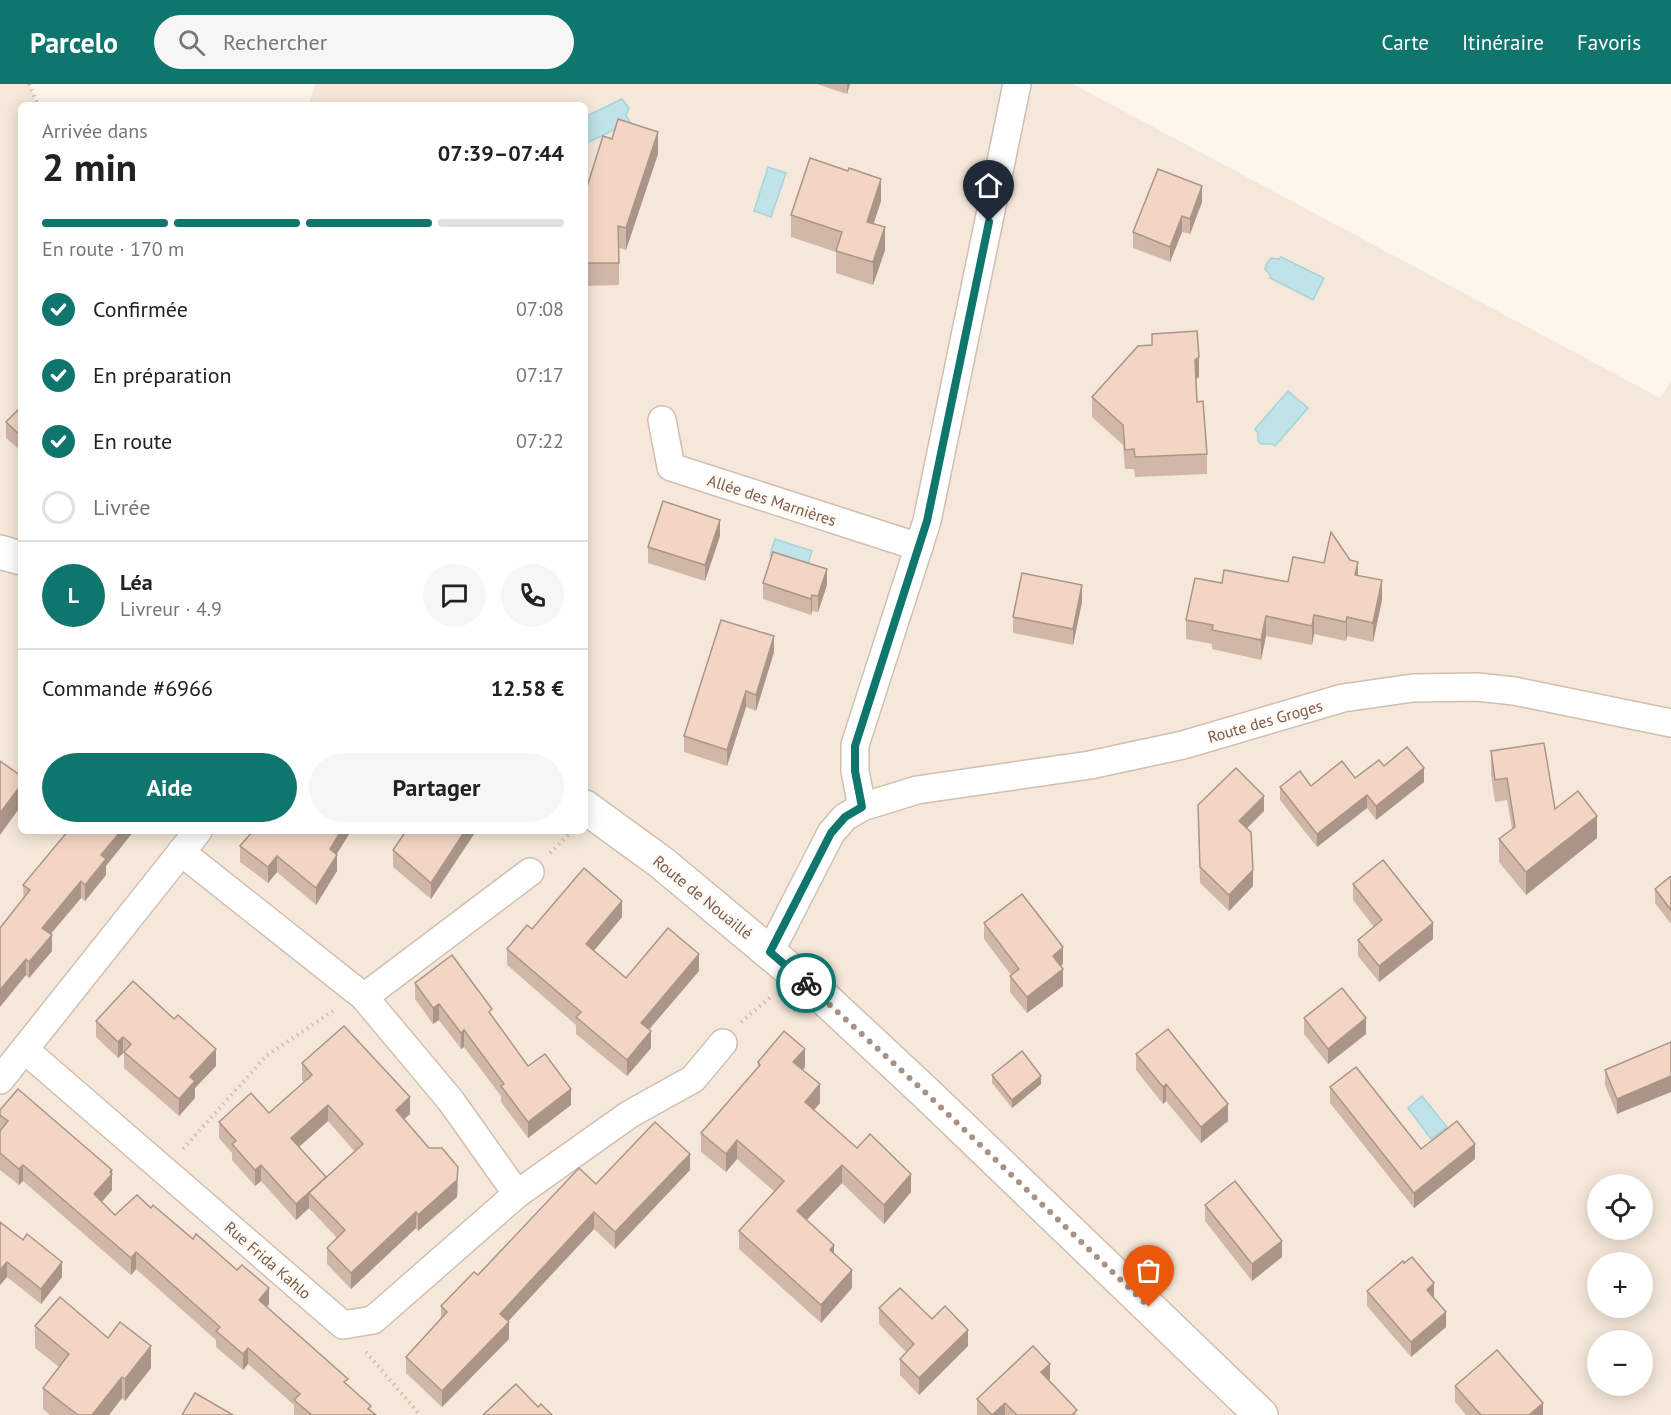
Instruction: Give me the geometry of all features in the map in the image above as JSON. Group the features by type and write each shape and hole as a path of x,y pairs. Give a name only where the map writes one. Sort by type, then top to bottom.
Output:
{"street":[{"path":"862,807 855,771 855,746 927,521 1017,84"},
{"name":"Allée des Marnières","path":"662,420 671,467 919,547"},
{"path":"0,552 18,557"},
{"name":"Route des Groges","path":"782,963 831,833 845,817 862,807 917,790 1090,765 1183,745 1343,698 1413,687 1477,687 1514,691 1671,723"},
{"name":"Route de Nouaillé","path":"588,809 662,863 824,998 927,1094 1260,1415"},
{"path":"0,1080 196,834"},
{"path":"181,852 364,997 451,1101 517,1194"},
{"path":"364,997 530,872"},
{"path":"343,1325 373,1320 517,1194 630,1114 693,1079 723,1043"},
{"name":"Rue Frida Kahlo","path":"25,1050 343,1325"}],"path":[{"path":"29,84 37,102"},
{"path":"723,1043 739,1024 772,996 782,963"},
{"path":"164,1171 266,1056 345,1003 364,997"},
{"path":"343,1325 420,1415"}],"shaded area":[{"path":"0,84 29,84 37,102 18,102 18,834 588,834 588,102 309,102 316,84 1073,84 1660,398 1671,382 1671,1415 0,1415"}],"water":[{"path":"622,99 629,108 626,115 630,122 588,143 588,116"},
{"path":"768,167 786,173 771,217 754,211"},
{"path":"1281,257 1324,278 1313,300 1270,278 1271,276 1265,269 1267,263 1271,258"},
{"path":"1288,391 1308,408 1275,446 1261,444 1255,429"},
{"path":"775,539 812,551 807,567 770,555"},
{"path":"1422,1096 1447,1127 1431,1139 1408,1108"}],"building":[{"path":"618,119 658,132 626,228 618,226 619,263 588,263 588,184 603,136 612,139"},
{"path":"810,158 881,179 867,222 885,227 873,262 836,251 842,232 791,215"},
{"path":"1158,169 1202,186 1190,219 1182,216 1170,247 1133,232"},
{"path":"1197,331 1199,357 1195,360 1197,402 1203,401 1207,454 1135,457 1134,449 1125,450 1123,425 1092,397 1138,346 1152,345 1152,334"},
{"path":"18,410 18,433 6,422"},
{"path":"663,501 720,520 705,565 648,547"},
{"path":"1331,532 1350,560 1358,562 1355,575 1382,580 1373,623 1347,617 1346,622 1314,615 1312,626 1266,616 1261,640 1212,630 1213,625 1186,620 1195,578 1222,583 1224,570 1288,582 1293,557 1324,563"},
{"path":"773,552 827,569 818,596 812,595 811,599 763,583"},
{"path":"1022,573 1082,585 1073,629 1013,617"},
{"path":"721,620 774,636 756,695 746,691 727,750 684,736"},
{"path":"1544,743 1555,809 1578,791 1597,816 1526,872 1499,839 1515,827 1507,778 1495,780 1491,751"},
{"path":"1407,747 1424,768 1376,806 1367,795 1317,834 1280,787 1300,771 1311,786 1342,761 1355,778 1379,760 1384,766"},
{"path":"0,761 18,774 18,789 0,813"},
{"path":"1236,768 1264,796 1239,821 1251,832 1253,870 1229,895 1200,867 1198,805"},
{"path":"66,834 118,834 101,855 106,859 85,885 81,881 42,928 52,935 29,962 26,959 0,990 0,928 30,890 23,885"},
{"path":"250,834 339,834 330,849 337,855 316,888 277,856 268,867 240,846"},
{"path":"404,834 463,834 431,883 393,850"},
{"path":"1383,860 1433,923 1379,966 1358,940 1382,920 1353,884"},
{"path":"584,868 622,901 586,944 626,978 668,928 699,954 641,1023 651,1031 627,1060 576,1017 581,1012 507,949 527,925 532,929"},
{"path":"1671,876 1671,910 1655,889"},
{"path":"1022,894 1063,947 1053,956 1063,969 1027,997 1010,976 1019,969 984,923"},
{"path":"452,955 492,1009 489,1012 528,1066 545,1054 571,1089 528,1122 501,1086 504,1084 464,1030 461,1033 439,1004 433,1008 415,983"},
{"path":"133,981 174,1019 178,1015 216,1049 190,1077 195,1081 179,1099 124,1052 131,1044 123,1037 118,1042 96,1021"},
{"path":"1342,988 1366,1018 1328,1049 1304,1018"},
{"path":"344,1026 410,1097 396,1110 429,1148 442,1148 458,1167 457,1180 418,1215 416,1212 351,1273 327,1248 345,1230 309,1193 363,1144 328,1105 291,1138 326,1177 296,1204 261,1165 255,1170 232,1144 236,1141 219,1122 251,1093 269,1113 312,1075 302,1063"},
{"path":"1168,1029 1228,1104 1201,1127 1166,1084 1163,1087 1136,1054"},
{"path":"784,1031 805,1049 793,1062 820,1084 805,1102 857,1148 870,1134 911,1174 884,1205 842,1165 797,1211 834,1245 830,1250 852,1270 821,1305 739,1231 784,1181 737,1140 726,1154 701,1133 760,1065 758,1062"},
{"path":"1671,1042 1671,1076 1617,1099 1605,1070"},
{"path":"1022,1051 1041,1076 1012,1100 992,1075"},
{"path":"1356,1067 1421,1149 1457,1121 1475,1144 1414,1193 1330,1087"},
{"path":"18,1089 112,1170 110,1172 112,1174 94,1194 115,1215 137,1195 151,1208 153,1205 193,1239 196,1234 237,1270 242,1265 269,1288 259,1300 348,1379 344,1382 371,1406 368,1409 376,1415 312,1415 294,1400 300,1394 248,1348 243,1354 216,1331 220,1327 136,1252 131,1258 23,1165 19,1169 0,1153 0,1131 8,1121 0,1115 0,1110"},
{"path":"655,1122 690,1154 615,1232 594,1212 500,1314 509,1322 442,1391 406,1357 447,1312 441,1306 474,1272 478,1275 579,1168 596,1184"},
{"path":"1235,1181 1282,1241 1252,1264 1205,1205"},
{"path":"0,1222 23,1240 27,1234 62,1262 41,1289 7,1262 0,1270"},
{"path":"1412,1257 1434,1283 1427,1290 1446,1312 1411,1342 1367,1291 1403,1261 1404,1263"},
{"path":"900,1288 932,1319 945,1306 968,1330 919,1378 900,1359 914,1344 879,1308"},
{"path":"60,1297 108,1338 120,1322 151,1346 125,1379 122,1377 92,1415 78,1415 43,1388 69,1354 35,1326"},
{"path":"1033,1346 1050,1364 1041,1372 1077,1410 1072,1415 1017,1415 1005,1403 992,1415 977,1399"},
{"path":"1497,1350 1543,1403 1529,1415 1481,1415 1455,1386"},
{"path":"516,1384 538,1407 541,1404 552,1415 483,1415"},
{"path":"195,1393 233,1415 182,1415"}],"way so far":[{"path":"806,983 927,1094 1149,1307"}],"route":[{"path":"806,983 770,952 831,833 845,817 862,807 855,771 855,746 927,521 989,222"}]}
